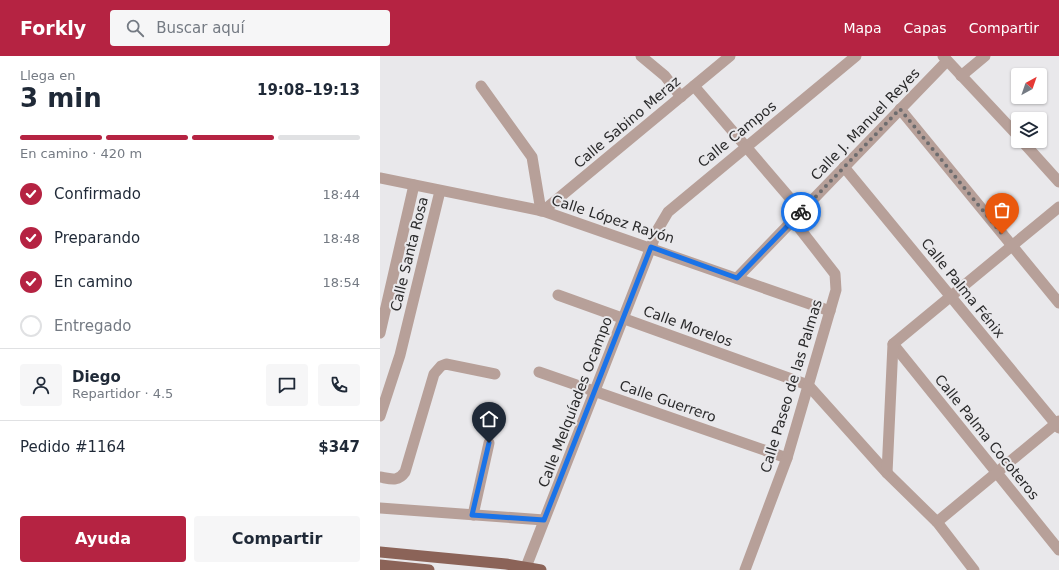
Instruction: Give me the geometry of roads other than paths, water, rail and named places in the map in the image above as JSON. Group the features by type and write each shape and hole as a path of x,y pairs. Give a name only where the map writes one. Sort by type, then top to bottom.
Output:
{"main road":[{"path":"380,552 526,566 541,570"},
{"path":"380,565 429,570"}],"street":[{"path":"641,56 665,76 681,97"},
{"name":"Calle Sabino Meraz","path":"542,211 730,56"},
{"name":"Calle Campos","path":"651,247 668,212 856,56"},
{"path":"962,76 985,56"},
{"path":"945,58 1011,128"},
{"name":"Calle J. Manuel Reyes","path":"737,278 900,109 945,58"},
{"path":"481,86 532,157 542,211"},
{"path":"694,86 801,211"},
{"path":"900,109 1059,303"},
{"path":"1028,148 1059,182"},
{"name":"Calle Palma Fénix","path":"844,167 1058,424"},
{"name":"Calle López Rayón","path":"380,178 542,211 651,247 830,311"},
{"path":"380,333 414,185"},
{"name":"Calle Santa Rosa","path":"380,416 400,355 440,191"},
{"path":"887,473 893,344 1059,207"},
{"name":"Calle Paseo de las Palmas","path":"745,570 787,458 836,290 834,274 793,220"},
{"name":"Calle Melquíades Ocampo","path":"526,566 651,247"},
{"name":"Calle Morelos","path":"558,295 808,385"},
{"name":"Calle Palma Cocoteros","path":"893,344 1059,550"},
{"path":"380,477 395,480 401,478 405,472 434,374 440,366 446,364 495,374"},
{"name":"Calle Guerrero","path":"539,372 787,458"},
{"path":"808,385 887,473 936,522 974,570"},
{"path":"936,522 1058,424"},
{"path":"472,515 489,443"},
{"path":"380,508 544,520"}]}
